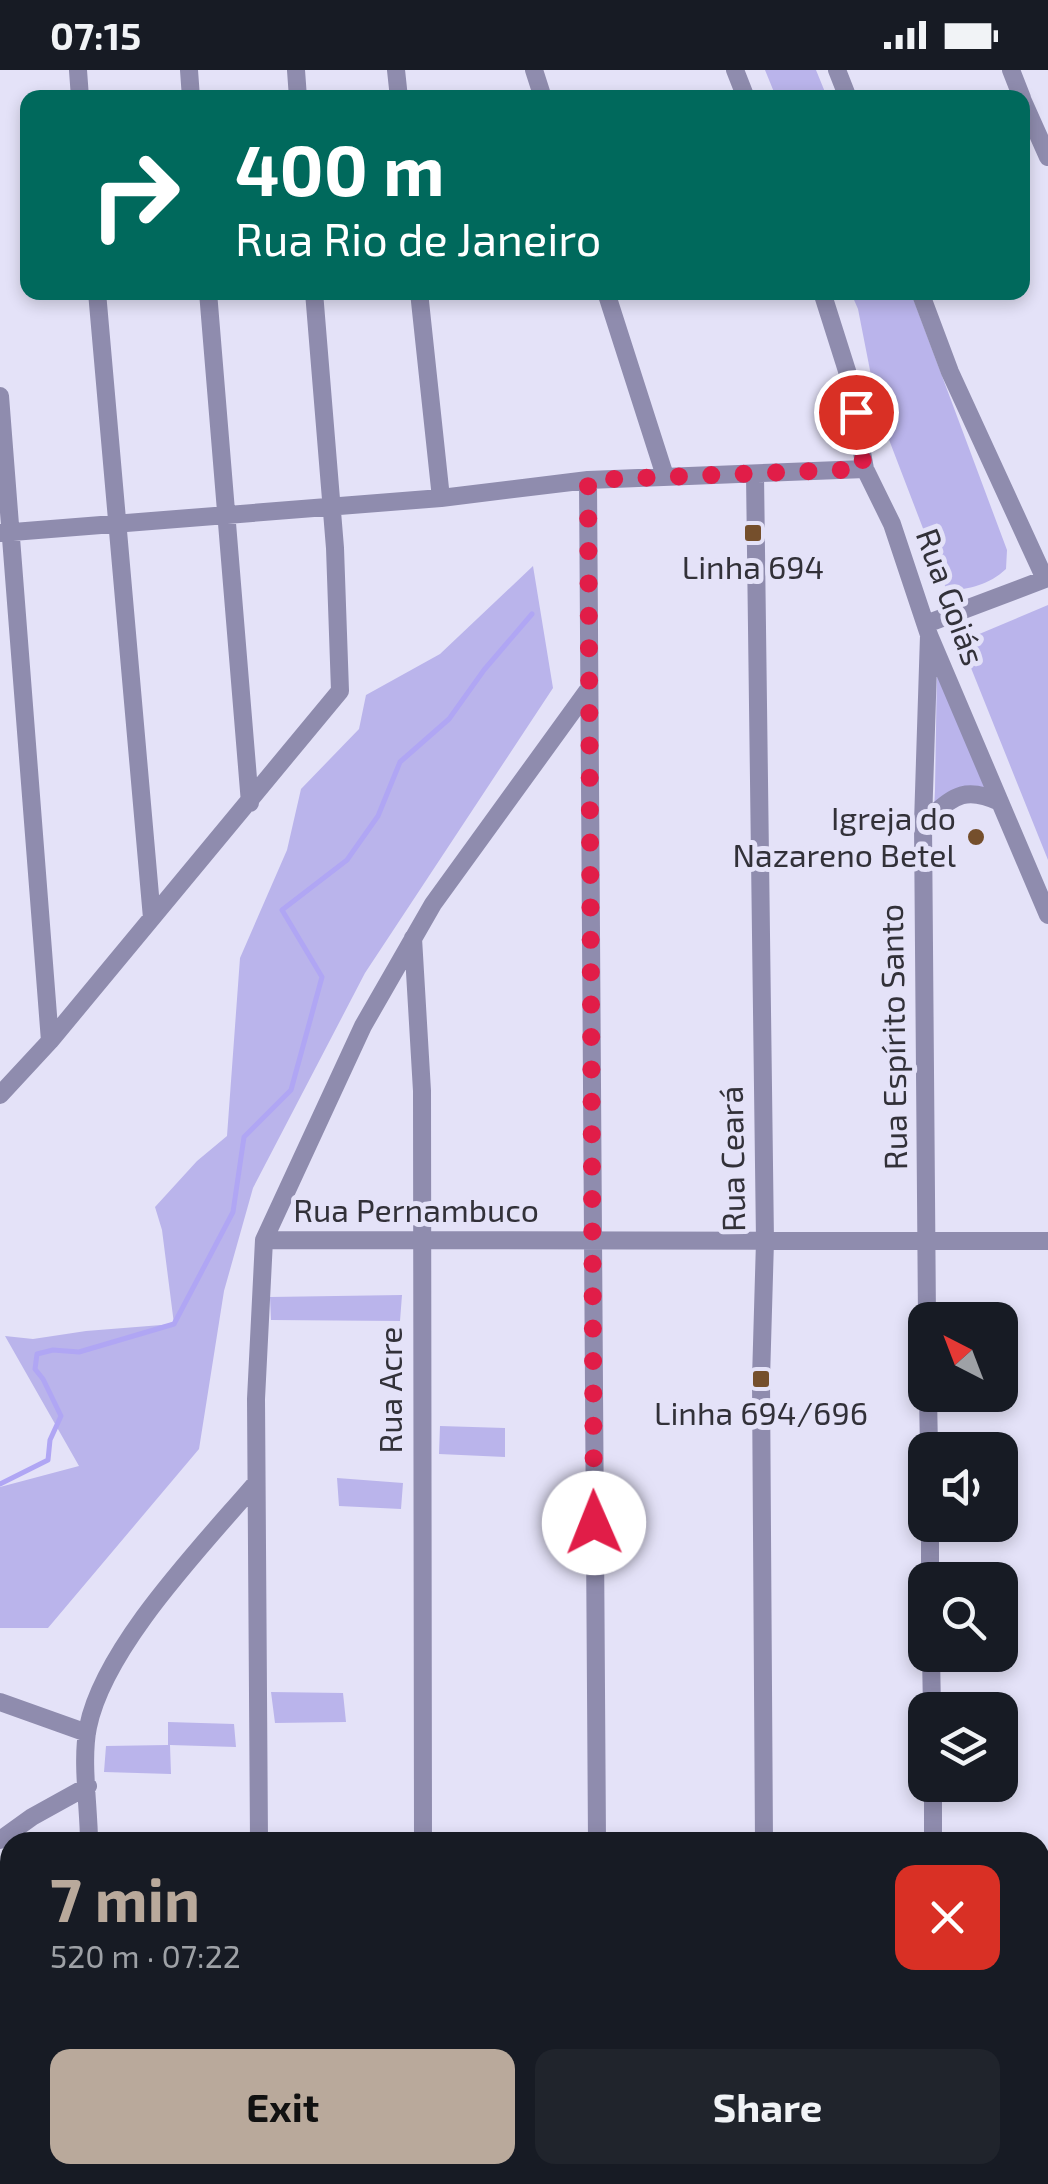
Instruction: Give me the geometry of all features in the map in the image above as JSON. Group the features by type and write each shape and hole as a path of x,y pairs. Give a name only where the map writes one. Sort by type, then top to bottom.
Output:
{"street":[{"path":"1030,108 1048,157"},
{"path":"98,300 152,918"},
{"path":"209,300 250,803"},
{"path":"0,1095 50,1041 340,692 315,300"},
{"path":"421,300 441,498"},
{"path":"609,300 665,476"},
{"name":"Rua Goiás","path":"825,300 848,374 864,469 892,524 927,629 1048,915"},
{"path":"923,300 950,372 1046,578 927,629"},
{"path":"0,396 6,532 50,1041"},
{"path":"6,532 330,508 588,480 864,469"},
{"name":"Rua Ceará","path":"755,474 765,1242 761,1380 764,1832"},
{"path":"588,480 597,1832"},
{"name":"Rua Espírito Santo","path":"927,629 922,823 927,1302"},
{"path":"259,1832 256,1399 264,1240 363,1026 433,904 588,690"},
{"path":"922,823 956,796 978,792 1000,802"},
{"name":"Rua Acre","path":"413,938 422,1091 423,1832"},
{"name":"Rua Pernambuco","path":"264,1240 1048,1241"},
{"path":"89,1832 87,1732 96,1693 115,1659 185,1566 256,1483"},
{"path":"0,1702 87,1732"},
{"path":"11,1832 88,1786"},
{"path":"933,1802 934,1832"}],"shaded area":[{"path":"765,70 816,70 824,90 773,90"},
{"path":"854,300 914,300 1007,550 1006,569 986,582 947,591 878,411"},
{"path":"533,566 553,688 365,973 253,1188 224,1291 199,1449 48,1628 0,1628 0,1487 79,1466 5,1336 33,1339 174,1324 162,1230 155,1207 197,1161 227,1136 240,958 287,850 301,789 359,729 366,695 440,654"},
{"path":"1048,605 1048,860 963,648 965,640"},
{"path":"937,668 991,787 934,810 935,790"},
{"path":"402,1295 400,1321 271,1320 270,1297"},
{"path":"440,1426 505,1428 505,1457 439,1454"},
{"path":"337,1478 403,1483 401,1509 339,1506"},
{"path":"271,1692 343,1693 346,1722 275,1723"},
{"path":"168,1722 234,1724 236,1747 170,1745 171,1774 104,1772 106,1746 168,1745"}],"waterway":[{"path":"0,1484 48,1460 50,1440 61,1416 35,1369 37,1354 53,1350 79,1352 174,1324 233,1212 244,1137 291,1090 322,977 282,910 347,860 378,816 400,762 449,719 532,614"}],"place":[{"name":"Linha 694","path":"753,533"},
{"name":"Igreja do Nazareno Betel","path":"976,837"},
{"name":"Linha 694/696","path":"761,1379"}],"route":[{"path":"594,1523 588,480 864,469 856,412"}]}
